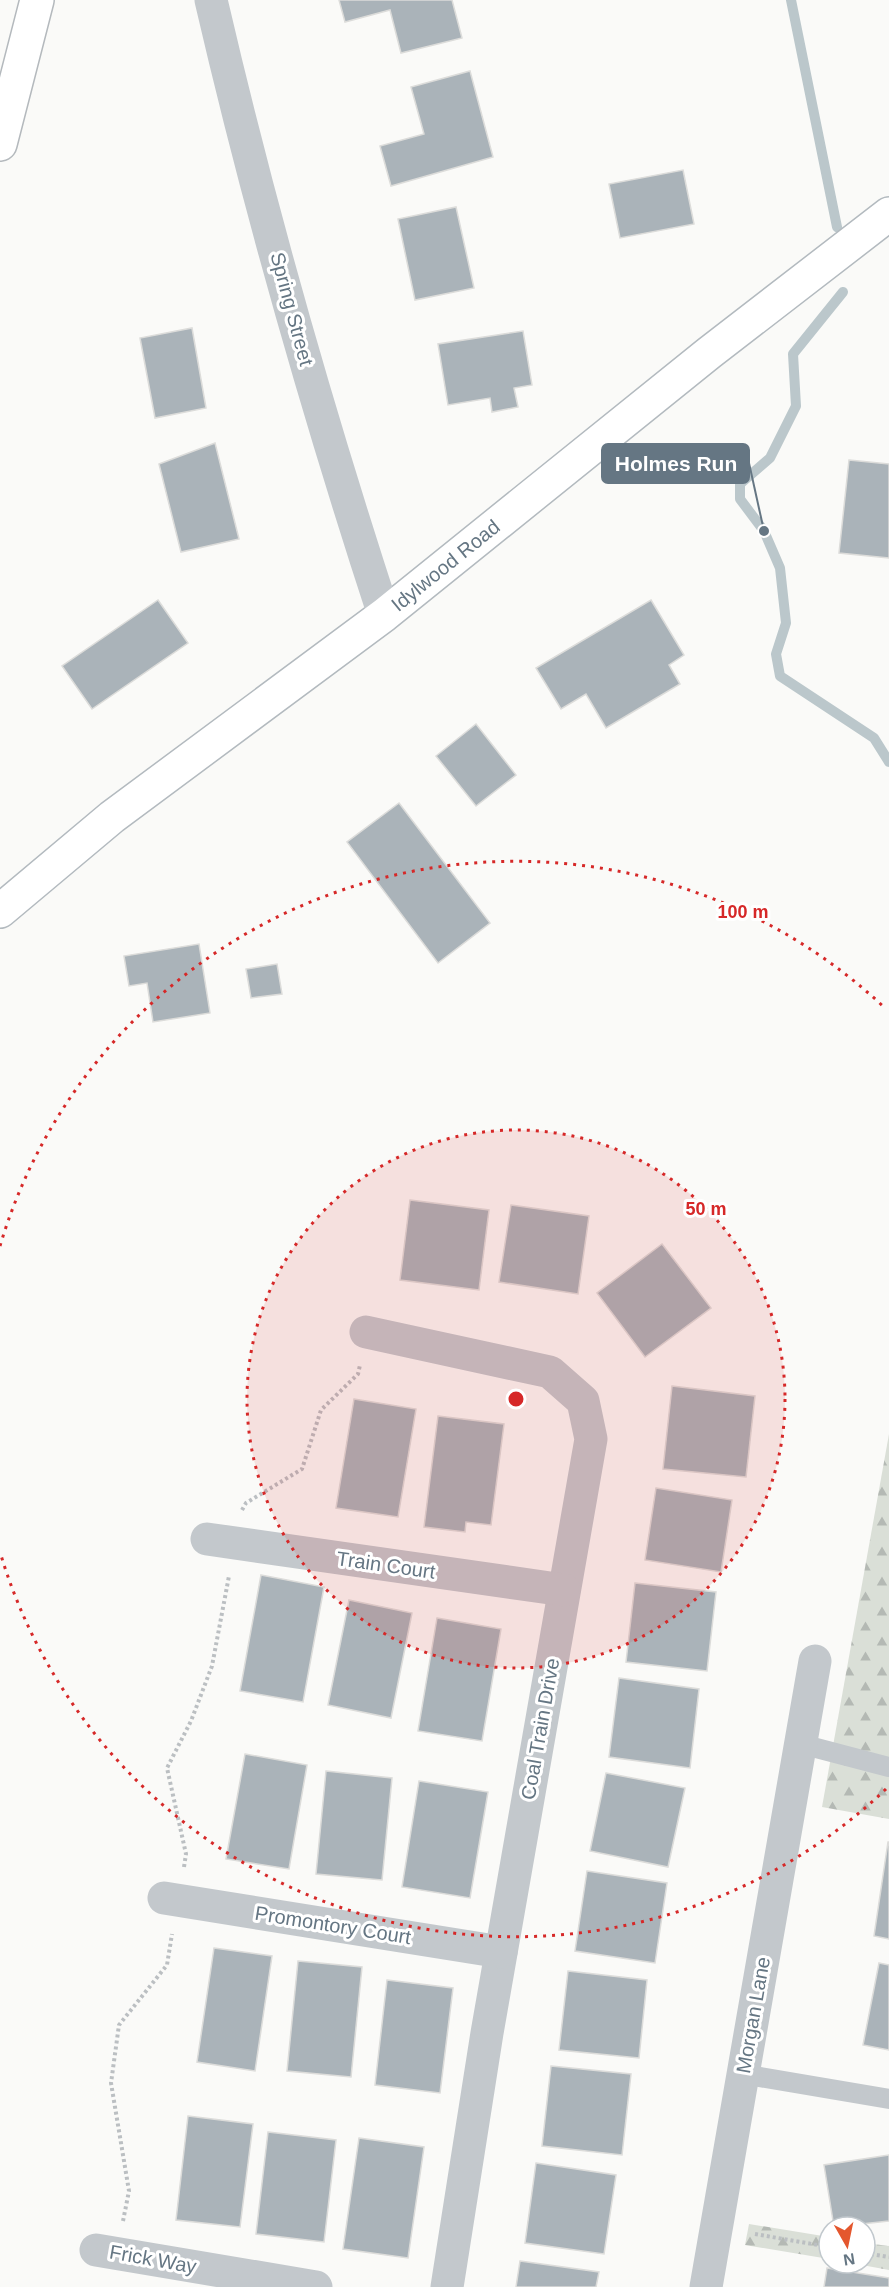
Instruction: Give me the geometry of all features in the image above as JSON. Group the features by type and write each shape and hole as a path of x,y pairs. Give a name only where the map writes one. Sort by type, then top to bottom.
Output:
{"main road":[{"path":"0,144 37,0"},
{"name":"Idylwood Road","path":"0,911 112,817 384,615 709,353 889,214"}],"street":[{"name":"Spring Street","path":"211,0 236,107 330,449 384,615"},
{"name":"Coal Train Drive","path":"366,1332 550,1372 583,1401 591,1439 501,1953 447,2287"},
{"name":"Train Court","path":"221,1541 564,1590"},
{"name":"Morgan Lane","path":"706,2287 815,1661"},
{"name":"Promontory Court","path":"171,1899 501,1953"},
{"name":"Frick Way","path":"106,2251 316,2287"}],"lane":[{"path":"801,1743 889,1767"},
{"path":"742,2074 889,2099"}],"path":[{"path":"106,2251 129,2191 111,2083 119,2025 167,1965 171,1899 186,1854 168,1768 191,1722 212,1666 221,1541 246,1503 302,1469 321,1410 358,1374 366,1332"},
{"path":"755,2234 817,2245"}],"green space":[{"path":"889,1434 889,1819 822,1807"},
{"path":"749,2224 817,2235 817,2257 745,2245"},
{"path":"877,2244 889,2246 889,2270 877,2268"}],"building":[{"path":"339,0 452,0 462,38 401,53 390,10 345,22"},
{"path":"470,71 493,157 391,186 380,146 424,134 411,87"},
{"path":"683,170 694,224 620,238 609,184"},
{"path":"456,207 474,288 415,300 398,219"},
{"path":"192,328 206,408 155,418 140,338"},
{"path":"523,331 532,385 514,388 518,407 492,412 490,398 448,405 438,344"},
{"path":"215,443 239,539 181,552 159,464"},
{"path":"849,460 889,464 889,558 839,553"},
{"path":"158,600 188,643 92,709 62,666"},
{"path":"651,600 684,655 669,665 680,684 606,728 586,694 561,709 536,668"},
{"path":"476,724 516,775 476,806 436,756"},
{"path":"399,803 490,923 438,963 347,842"},
{"path":"199,944 210,1013 153,1022 147,983 129,986 124,956"},
{"path":"277,964 282,994 251,998 246,969"},
{"path":"410,1200 489,1210 479,1290 400,1280"},
{"path":"511,1205 589,1216 578,1294 499,1282"},
{"path":"662,1244 711,1308 645,1357 597,1293"},
{"path":"672,1386 755,1396 746,1477 663,1469"},
{"path":"354,1399 416,1409 398,1517 336,1508"},
{"path":"438,1416 504,1424 491,1525 466,1522 465,1532 424,1527"},
{"path":"656,1488 732,1500 721,1572 645,1560"},
{"path":"261,1575 324,1587 303,1702 240,1691"},
{"path":"635,1583 716,1592 707,1671 626,1662"},
{"path":"349,1600 412,1613 391,1718 328,1705"},
{"path":"437,1618 501,1629 482,1741 418,1731"},
{"path":"619,1678 699,1689 690,1768 609,1757"},
{"path":"245,1754 307,1765 289,1869 226,1859"},
{"path":"326,1771 392,1778 382,1880 316,1874"},
{"path":"606,1773 685,1788 668,1867 590,1851"},
{"path":"419,1781 488,1792 470,1898 402,1887"},
{"path":"889,1842 889,1939 874,1936"},
{"path":"587,1871 667,1883 655,1963 575,1951"},
{"path":"214,1948 272,1956 255,2071 197,2062"},
{"path":"298,1961 362,1967 351,2077 287,2071"},
{"path":"879,1963 889,1965 889,2050 863,2045"},
{"path":"568,1971 647,1980 639,2058 559,2050"},
{"path":"387,1980 453,1988 440,2093 375,2085"},
{"path":"551,2066 631,2074 622,2155 542,2146"},
{"path":"188,2116 253,2124 240,2227 176,2220"},
{"path":"268,2132 336,2140 324,2242 256,2234"},
{"path":"359,2138 424,2147 408,2258 343,2249"},
{"path":"889,2155 889,2221 877,2222 877,2215 832,2215 824,2165"},
{"path":"536,2163 616,2175 604,2254 525,2243"},
{"path":"520,2261 599,2272 596,2287 516,2287"},
{"path":"826,2275 870,2275 889,2278 889,2287 824,2287"}],"waterway":[{"path":"791,0 837,227"},
{"path":"843,292 793,354 796,406 770,458 740,484 740,499 764,531 780,568 786,623 776,654 780,676 874,738 889,762"}],"place":[{"name":"Holmes Run","path":"764,531"}]}
